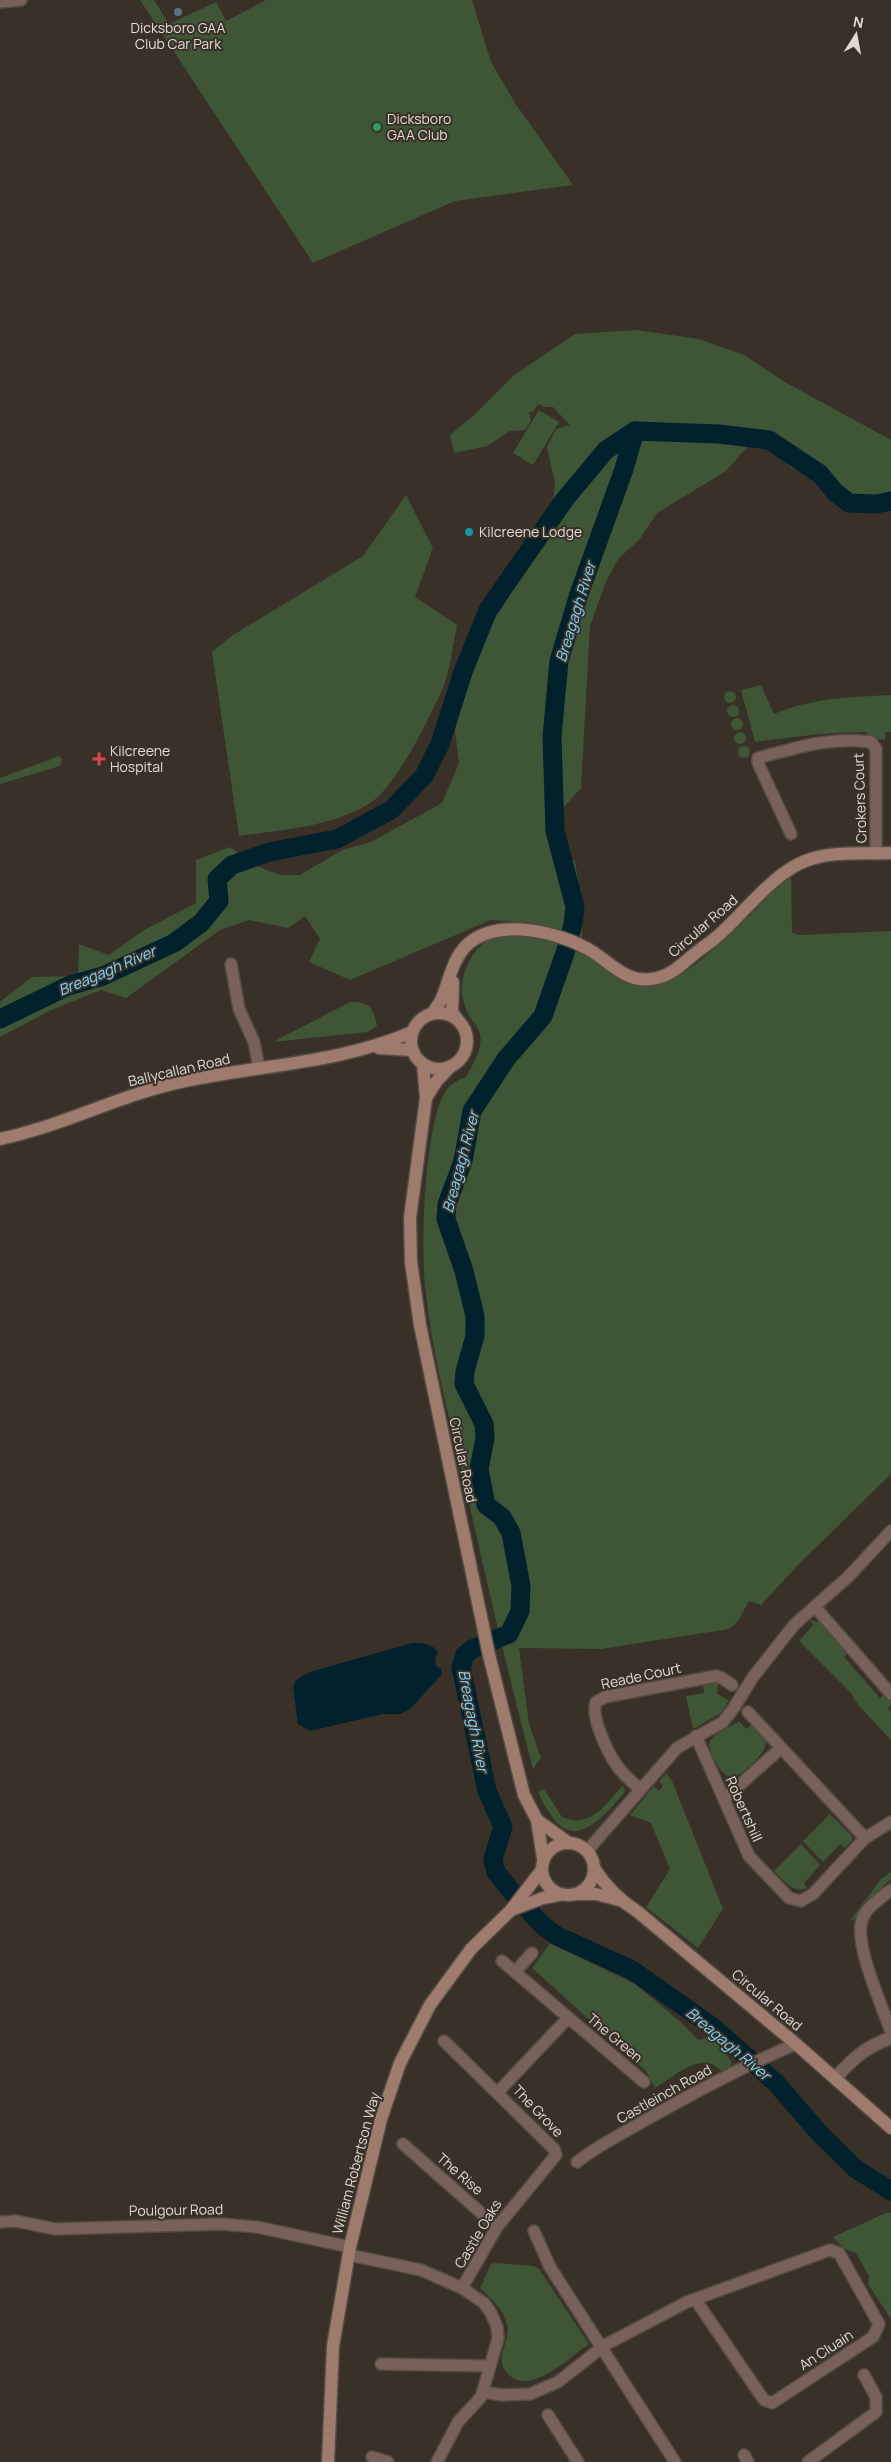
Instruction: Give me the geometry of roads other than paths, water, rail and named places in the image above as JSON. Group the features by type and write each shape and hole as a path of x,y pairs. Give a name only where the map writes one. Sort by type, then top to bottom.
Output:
{"main road":[{"name":"Circular Road","path":"412,1032 423,1018 432,1014 442,999 454,962 469,944 485,934 498,929 516,928 549,935 580,945 625,975 648,979 658,978 683,964 719,936 793,866 825,856 891,853"},
{"name":"Circular Road","path":"426,1098 450,1067 463,1054 466,1046 463,1028 452,1012 454,962"},
{"path":"432,1014 450,1015 458,1020"},
{"path":"412,1032 412,1050 423,1064 432,1068 450,1067"},
{"name":"Ballycallan Road","path":"0,1139 27,1134 135,1094 184,1081 369,1048 412,1032"},
{"name":"Ballycallan Road","path":"369,1048 412,1050"},
{"name":"Circular Road","path":"423,1064 426,1098 410,1218 411,1262 420,1325 489,1656 524,1795 537,1820 542,1865"},
{"name":"Circular Road","path":"537,1820 570,1843"},
{"path":"570,1843 586,1851 594,1868 588,1886 578,1894 543,1898 514,1908 557,1845 570,1843"},
{"path":"542,1865 545,1883 559,1895"},
{"name":"Circular Road","path":"594,1868 604,1884 619,1900 638,1912 796,2044 891,2128"},
{"name":"Circular Road","path":"578,1894 596,1894 619,1900"},
{"name":"William Robertson Way","path":"328,2462 333,2346 350,2251 381,2119 400,2063 430,2005 471,1948 514,1908"}],"street":[{"path":"0,2 21,0"},
{"name":"Crokers Court","path":"790,834 758,763 758,758 820,742 853,739 871,742 876,749 876,854"},
{"path":"231,964 239,1009 254,1042 259,1068"},
{"path":"586,1851 676,1748 723,1722 734,1709 753,1677 794,1626 891,1531"},
{"path":"815,1607 891,1694"},
{"name":"Reade Court","path":"640,1789 622,1773 615,1762 593,1713 596,1702 605,1698 716,1676 732,1685"},
{"path":"748,1712 865,1838"},
{"name":"Robertshill","path":"696,1736 749,1856 789,1898 801,1901 813,1894 865,1838 891,1822"},
{"path":"724,1799 781,1748"},
{"path":"891,1890 863,1915 859,1930 862,1947 891,2032"},
{"path":"515,1972 532,1953"},
{"name":"The Green","path":"502,1961 644,2082"},
{"name":"The Green","path":"541,2046 568,2018"},
{"path":"835,2078 858,2053 871,2045 891,2038"},
{"name":"The Grove","path":"444,2041 556,2151"},
{"name":"Castleinch Road","path":"577,2162 591,2151 739,2070 796,2044"},
{"name":"The Grove","path":"498,2092 541,2046"},
{"name":"The Rise","path":"403,2144 497,2227"},
{"name":"Castle Oaks","path":"350,2251 421,2270 462,2288 497,2227 514,2203 554,2158 556,2151"},
{"name":"Poulgour Road","path":"0,2222 16,2221 55,2229 222,2224 257,2227 350,2251"},
{"path":"534,2231 550,2267 676,2462"},
{"name":"An Cluain","path":"482,2392 502,2395 530,2394 558,2382 602,2348 695,2299 830,2250 839,2253 878,2318 879,2324 873,2337 772,2403 764,2400 695,2299"},
{"path":"437,2462 458,2422 481,2397 498,2339 497,2327 484,2304 462,2288"},
{"path":"381,2364 489,2366"},
{"path":"808,2462 876,2412 876,2397 864,2374"},
{"path":"548,2415 578,2462"},
{"path":"372,2457 388,2462"}],"water":[{"path":"891,498 891,506 881,509 853,506 854,502"},
{"path":"412,1643 427,1644 436,1650 438,1653 435,1658 436,1666 441,1669 442,1674 410,1709 400,1714 382,1714 310,1731 298,1724 293,1687 296,1680 310,1672"}],"waterway":[{"name":"Breagagh River","path":"635,431 624,469 579,594 559,661 552,737 555,831 575,907 573,924 543,1016 506,1059 472,1111 463,1161 447,1204 446,1219 464,1271 475,1316 475,1336 465,1371 464,1384 484,1424 485,1438 479,1469 486,1505 502,1517 511,1533 521,1586 520,1611 509,1634 472,1649 465,1655 461,1667 487,1791 503,1827 493,1859 496,1872 512,1892 542,1925 557,1936 632,1970 713,2027 776,2083 820,2134 856,2169 891,2191"},
{"name":"Breagagh River","path":"0,1019 68,986 103,976 174,943 201,923 219,901 217,879 232,865 269,852 337,839 391,810 424,776 440,744 463,672 488,610 565,499 606,450 635,431 719,434 769,440 820,474 835,492 849,503 876,504 891,501"}],"place":[{"name":"Dicksboro GAA Club Car Park","path":"178,12"},
{"name":"Dicksboro GAA Club","path":"377,127"},
{"name":"Kilcreene Lodge","path":"469,532"},
{"name":"Kilcreene Hospital","path":"99,759"}]}
